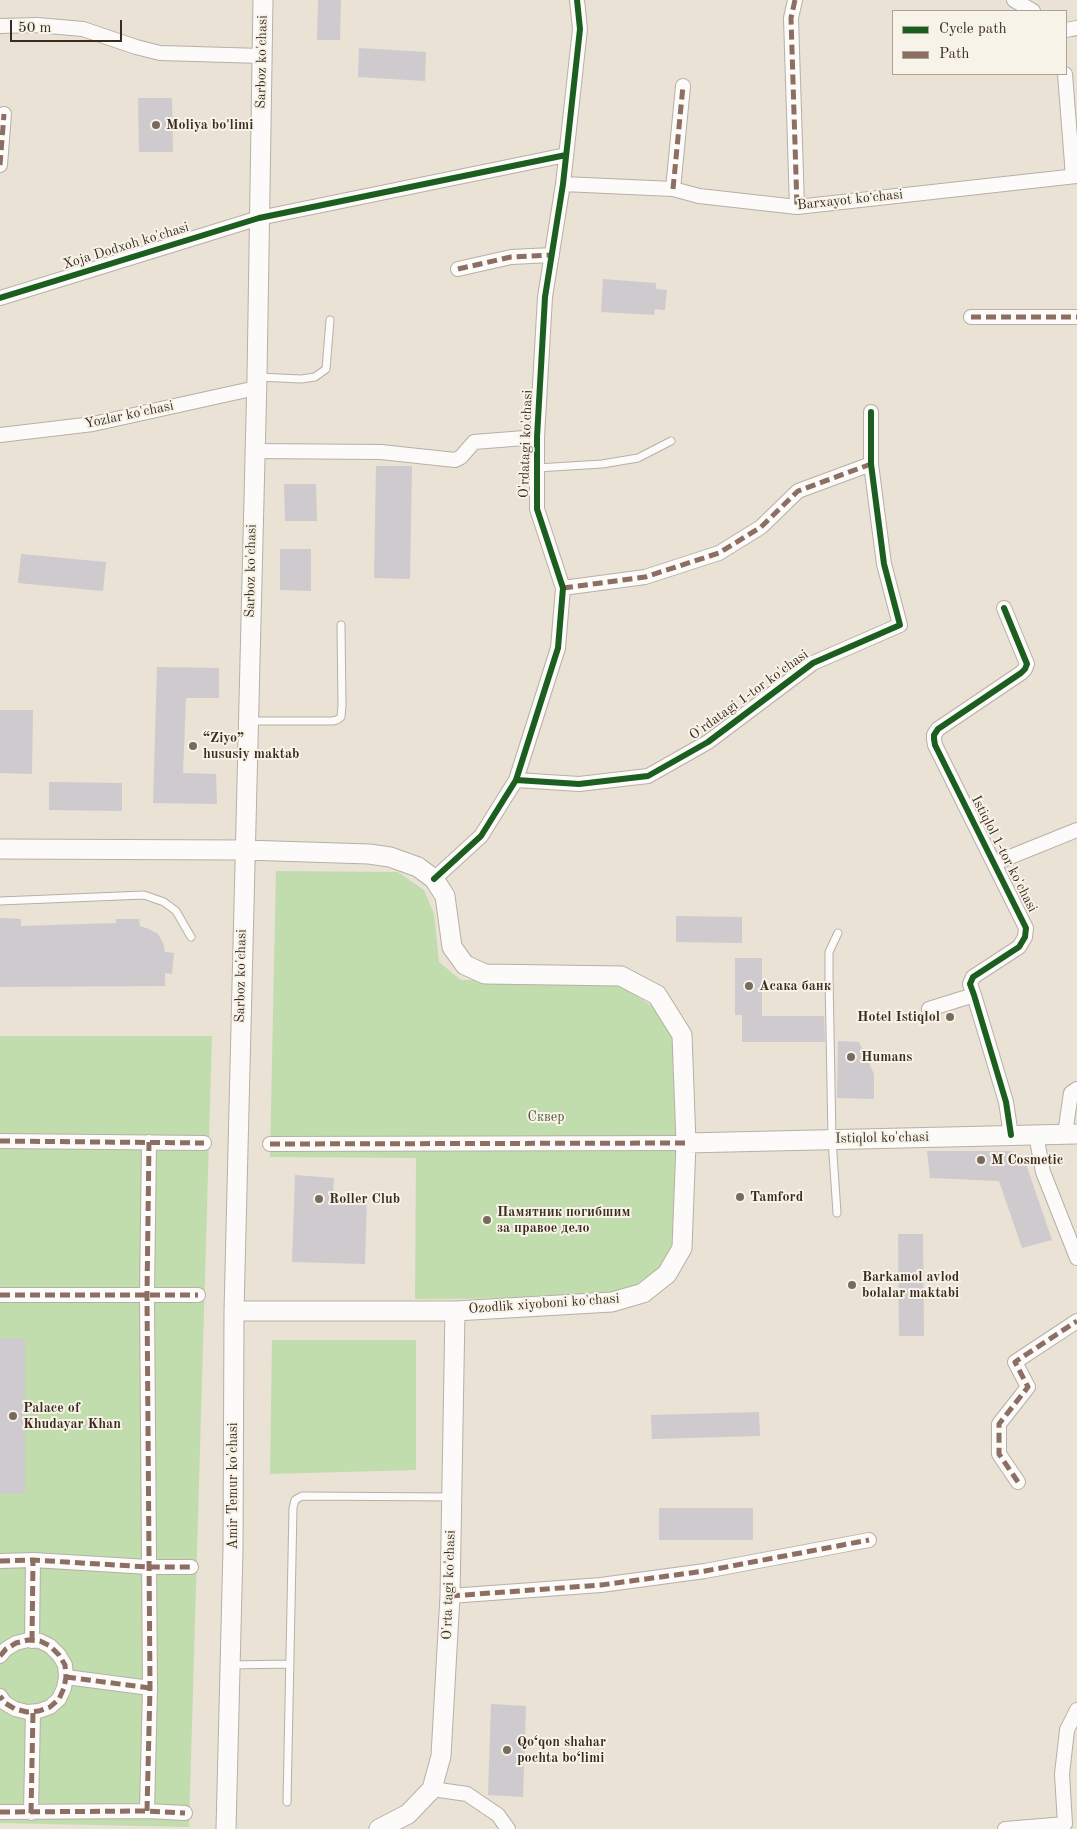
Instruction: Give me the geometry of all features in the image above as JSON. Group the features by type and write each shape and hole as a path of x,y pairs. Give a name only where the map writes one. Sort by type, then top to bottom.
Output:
{"main road":[{"name":"Sarboz ko'chasi","path":"238,1143 263,0"},
{"name":"Ozodlik xiyoboni ko'chasi","path":"0,849 244,850 390,857 418,867 434,879 445,896 452,946 465,965 485,974 621,976 657,995 682,1035 686,1143 682,1248 667,1274 643,1293 612,1302 455,1311 234,1311"},
{"name":"Istiqlol ko'chasi","path":"686,1143 1071,1134"},
{"name":"Amir Temur ko'chasi","path":"226,1829 233,1549 234,1311 238,1143"},
{"name":"O'rta tagi ko'chasi","path":"379,1829 408,1814 432,1789 441,1756 450,1596 455,1311"}],"street":[{"name":"O'rdatagi ko'chasi","path":"434,879 481,836 516,780 558,648 563,588 537,509 537,437 545,297 563,184 580,29 577,0"},
{"path":"795,0 791,18 797,207"},
{"path":"1014,0 1031,10"},
{"path":"0,26 83,29 160,53 262,56"},
{"path":"1065,75 1075,176"},
{"path":"673,189 682,86"},
{"path":"0,165 4,114"},
{"name":"Xoja Dodxoh ko'chasi","path":"0,298 259,218 566,155"},
{"name":"Barxayot koʻchasi","path":"563,184 673,189 699,196 797,207 1075,176"},
{"path":"458,270 511,257 552,255"},
{"path":"971,317 1077,317"},
{"name":"Yozlar ko'chasi","path":"0,435 93,424 256,383"},
{"name":"O'rdatagi 1-tor ko'chasi","path":"516,780 580,784 648,776 708,742 813,663 900,625 884,564 871,464 871,412"},
{"path":"254,451 381,452 455,460 461,457 474,442 537,437"},
{"path":"563,588 645,577 718,553 761,527 798,491 871,464"},
{"name":"Istiqlol 1-tor ko'chasi","path":"1004,608 1027,664 1025,669 1022,673 938,729 934,735 935,745 1023,918 1026,928 1025,937 1019,947 973,977 970,984 1006,1102 1011,1135"},
{"path":"995,863 1077,830"},
{"path":"929,1009 974,995"},
{"path":"1071,1134 1071,1093 1077,1089"},
{"path":"1036,1135 1042,1172 1077,1258"},
{"path":"0,1141 204,1143"},
{"path":"147,1811 150,1688 147,1296 150,1142"},
{"path":"270,1144 686,1143"},
{"path":"0,1295 198,1295"},
{"path":"1018,1482 999,1454 999,1424 1028,1387 1015,1362 1077,1321"},
{"path":"450,1596 601,1584 705,1571 868,1540"},
{"path":"32,1641 33,1560"},
{"path":"0,1561 33,1560 149,1567 191,1567"},
{"path":"0,1656 6,1649 16,1643 40,1641 50,1646 59,1654 65,1665 66,1677 64,1688 58,1699 50,1707 33,1712 15,1709 5,1703 0,1696"},
{"path":"66,1677 150,1688"},
{"path":"1005,1829 1071,1823 1062,1774 1067,1730 1077,1710"},
{"path":"31,1813 33,1712"},
{"path":"432,1789 467,1794 498,1815 508,1829"},
{"path":"0,1812 147,1811 186,1813"}],"lane":[{"path":"256,383 315,377 326,369 330,320"},
{"path":"537,468 602,464 638,458 671,440"},
{"path":"248,721 332,721 341,717 342,625"},
{"path":"0,901 144,895 164,902 176,911 191,937"},
{"path":"837,1213 832,1139 829,952 838,933"},
{"path":"287,1802 293,1508 295,1500 302,1496 452,1497"},
{"path":"229,1665 290,1664"}],"green space":[{"name":"Сквер","path":"276,871 398,872 424,890 434,914 439,962 461,980 614,980 664,1015 685,1067 677,1244 656,1279 607,1298 415,1299 416,1158 270,1157"},
{"path":"0,1036 212,1036 189,1827 0,1823"},
{"path":"272,1340 416,1340 416,1470 270,1474"}],"building":[{"path":"318,0 341,0 340,40 317,40"},
{"path":"359,48 426,52 425,81 358,77"},
{"name":"Moliya bo'limi","path":"138,98 172,98 173,152 139,152"},
{"path":"603,279 656,283 656,289 667,290 665,310 655,309 654,315 601,312"},
{"path":"376,466 412,466 410,579 374,578"},
{"path":"284,484 316,484 317,521 285,521"},
{"path":"280,549 311,549 311,591 280,590"},
{"path":"21,554 106,562 103,591 18,583"},
{"path":"157,667 219,668 219,698 186,698 183,773 216,774 217,804 153,803"},
{"path":"0,710 33,710 32,774 0,773"},
{"path":"49,782 122,783 122,811 49,810"},
{"path":"676,916 742,917 742,943 676,942"},
{"path":"0,918 21,919 21,926 116,923 116,919 139,919 140,926 158,934 165,952 174,953 172,974 165,973 165,986 0,987"},
{"name":"Асака банк","path":"735,958 762,958 762,1016 824,1016 825,1042 742,1042 742,1015 735,1015"},
{"path":"838,1041 859,1042 874,1074 874,1099 837,1098"},
{"path":"927,1151 1011,1151 1025,1161 1052,1240 1022,1248 999,1181 930,1178"},
{"path":"295,1175 334,1178 333,1194 367,1195 365,1264 292,1262"},
{"path":"898,1234 923,1234 924,1336 899,1336"},
{"name":"Palace of Khudayar Khan","path":"0,1338 25,1338 25,1494 0,1494"},
{"path":"759,1412 760,1436 652,1439 651,1415"},
{"path":"659,1508 753,1508 753,1540 659,1540"},
{"name":"Qo‘qon shahar pochta bo‘limi","path":"491,1704 526,1706 523,1797 488,1795"}],"marked path":[{"path":"795,0 791,18 797,207"},
{"path":"673,189 683,86"},
{"path":"0,165 4,114"},
{"path":"458,269 511,257 552,255"},
{"path":"971,317 1077,317"},
{"path":"563,588 645,577 719,553 761,527 798,491 871,464"},
{"path":"0,1141 204,1143"},
{"path":"147,1811 150,1688 147,1296 149,1142"},
{"path":"270,1144 686,1143"},
{"path":"0,1295 198,1295"},
{"path":"1018,1482 999,1454 999,1424 1028,1387 1015,1362 1077,1321"},
{"path":"450,1596 601,1585 705,1571 869,1540"},
{"path":"0,1561 33,1560 149,1567 191,1567"},
{"path":"32,1641 33,1560"},
{"path":"0,1656 6,1649 16,1643 28,1640 40,1641 50,1646 59,1655 65,1665 66,1677 59,1699 50,1707 39,1711 27,1712 15,1709 5,1703 0,1696"},
{"path":"66,1677 150,1688"},
{"path":"31,1813 33,1712"},
{"path":"0,1812 147,1811 185,1813"}],"cycle path":[{"path":"434,879 481,836 516,780 558,648 563,588 537,509 537,437 545,297 563,184 580,29 577,0"},
{"path":"0,298 259,218 566,155"},
{"path":"516,780 579,784 648,776 708,742 813,663 900,625 884,564 871,464 871,412"},
{"path":"1004,608 1027,664 1025,669 938,729 934,739 935,745 1026,928 1025,937 1019,947 973,977 970,984 1006,1102 1011,1135"}],"place":[{"name":"Moliya bo'limi","path":"156,125"},
{"name":"“Ziyo” hususiy maktab","path":"193,746"},
{"name":"Асака банк","path":"749,986"},
{"name":"Hotel Istiqlol","path":"950,1017"},
{"name":"Humans","path":"851,1057"},
{"name":"M Cosmetic","path":"981,1160"},
{"name":"Tamford","path":"740,1197"},
{"name":"Roller Club","path":"319,1199"},
{"name":"Памятник погибшим за правое дело","path":"487,1220"},
{"name":"Barkamol avlod bolalar maktabi","path":"852,1285"},
{"name":"Palace of Khudayar Khan","path":"13,1416"},
{"name":"Qo‘qon shahar pochta bo‘limi","path":"507,1750"}]}
